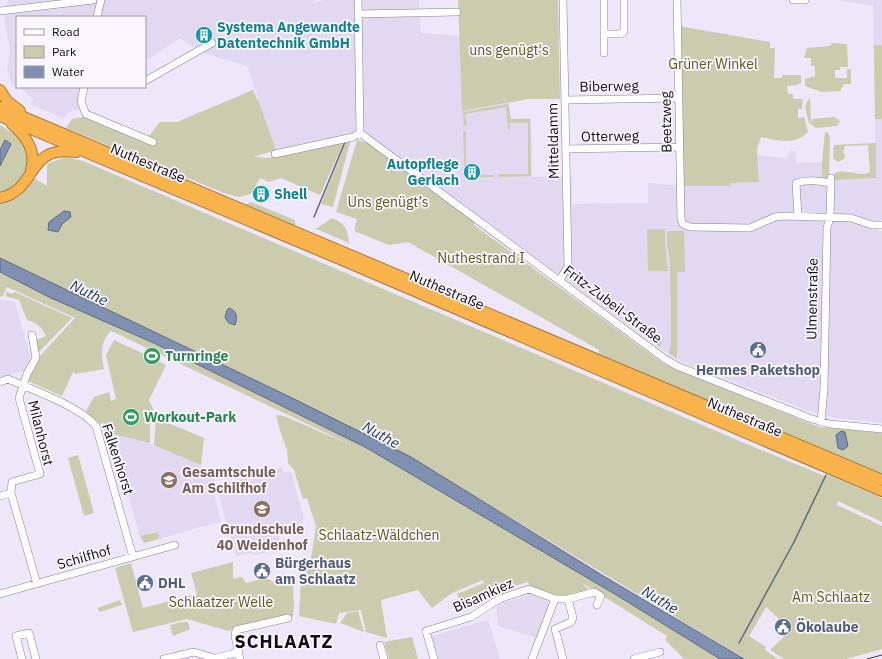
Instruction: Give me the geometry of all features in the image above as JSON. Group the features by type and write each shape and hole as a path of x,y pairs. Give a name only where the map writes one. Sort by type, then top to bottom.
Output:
{"highway":[{"path":"0,90 11,106 42,125"},
{"name":"Nuthestraße","path":"0,107 880,479"},
{"path":"2,117 20,131 28,142 33,156 31,172"},
{"name":"Nuthestraße","path":"2,117 882,491"},
{"path":"0,198 18,190 26,182 39,160 52,152 66,150 88,153"}],"street":[{"path":"0,11 93,0"},
{"path":"97,16 101,0"},
{"path":"275,154 353,137 360,133 358,0"},
{"name":"Mitteldamm","path":"560,280 568,266 563,0"},
{"path":"604,0 604,53"},
{"path":"604,34 620,34 624,32 624,0"},
{"name":"Beetzweg","path":"677,0 679,147 681,220 683,224 688,227 740,229 757,226 775,217 798,216"},
{"path":"794,0 805,0"},
{"path":"359,14 457,12"},
{"path":"146,80 212,43"},
{"path":"84,88 81,102 86,114 153,142"},
{"name":"Biberweg","path":"565,100 678,98"},
{"name":"Fritz-Zubeil-Straße","path":"360,133 677,366 783,409 821,422 882,429"},
{"name":"Otterweg","path":"566,149 679,147"},
{"name":"Ulmenstraße","path":"798,216 796,183 817,180 831,181 830,216 827,228 824,388 821,422"},
{"path":"798,216 830,216 851,218 872,226 882,225"},
{"path":"23,386 36,358 32,334"},
{"name":"Falkenhorst","path":"0,382 8,380 83,413 96,426 133,557"},
{"name":"Milanhorst","path":"12,493 12,482 40,474 19,398 23,386"},
{"path":"0,496 12,493 38,584"},
{"name":"Schilfhof","path":"0,594 175,545"},
{"name":"Bisamkiez","path":"434,659 426,632 471,616 499,599 529,589 555,599 568,599 594,592 601,596 596,605"},
{"path":"532,659 555,599"},
{"path":"542,633 571,622 573,618 568,599"},
{"path":"164,659 194,652 213,659 239,656 234,636 236,630 288,618"},
{"path":"555,629 563,659"},
{"path":"22,659 16,636 29,633 36,659"},
{"path":"380,645 384,659"},
{"path":"634,659 660,652"}],"shaded area":[{"path":"8,0 315,0 315,3 323,0 419,0 421,33 460,36 462,111 509,103 511,119 531,118 532,177 571,176 572,204 648,203 648,183 684,186 731,186 731,183 759,182 758,155 786,158 791,151 796,151 796,163 828,162 828,180 876,178 873,6 838,0 882,0 882,220 877,221 877,231 882,231 882,423 836,418 806,410 675,359 364,133 354,133 276,150 247,66 200,52 180,38 146,60 146,16 16,16 16,86 12,83 7,72 10,49 4,21"},
{"path":"19,88 84,88 84,111 73,110 63,118 30,104 34,99"},
{"path":"0,299 15,302 31,360 24,371 0,377"},
{"name":"Gesamtschule Am Schilfhof","path":"156,418 204,438 201,465 212,476 217,485 282,467 284,473 291,471 304,519 296,530 279,535 282,549 255,555 250,553 236,556 216,485 212,487 221,521 159,539 157,532 140,536 111,434 134,438 154,445"},
{"path":"532,594 552,604 538,638 498,626 496,605"},
{"path":"488,620 500,659 438,659 432,636"}],"green space":[{"name":"uns genügt's","path":"458,0 558,0 560,99 528,99 462,111"},
{"name":"Grüner Winkel","path":"679,26 770,42 770,48 775,48 774,78 782,78 782,75 801,75 801,83 787,86 788,94 793,94 793,99 803,99 802,109 798,109 798,118 804,117 808,132 792,141 761,137 757,149 759,182 731,183 731,186 684,186"},
{"path":"832,43 847,44 848,67 840,67 840,70 835,70 835,78 847,78 847,69 851,69 851,84 844,84 840,91 822,92 805,86 805,79 815,76 815,66 811,66 811,58 804,58 807,48 830,46"},
{"path":"874,45 882,45 882,119 875,119"},
{"path":"253,90 258,99 276,150 253,157 270,158 344,142 320,195 281,178 269,182 260,178 251,194 238,197 224,193 66,128 72,119 83,117 145,141 160,122 177,122"},
{"path":"810,97 811,124 809,123 805,106"},
{"path":"508,104 511,119 530,119 531,176 499,177 499,174 528,174 528,123 509,123 510,129 508,129 506,107 465,114 467,125 464,126 463,112"},
{"path":"834,117 840,121 837,126 816,128 811,124 812,119"},
{"path":"0,125 13,133 22,142 27,153 28,160 26,173 22,180 17,186 0,195"},
{"path":"466,131 466,175 494,175 494,177 465,177 463,132"},
{"path":"825,132 827,132 830,137 829,180 822,180"},
{"path":"357,140 367,143 474,221 474,225 664,364 819,427 882,433 882,475 598,353 599,350 408,242 389,245 354,231 357,219 336,212"},
{"path":"346,142 350,142 333,207 321,204"},
{"path":"876,143 876,178 833,180 835,173 839,172 866,174 870,172 868,145 845,146 843,153 845,154 844,159 838,162 833,158 834,145"},
{"name":"Am Schlaatz","path":"65,157 83,161 749,445 827,477 828,475 882,498 882,522 838,501 837,505 882,526 882,649 846,659 784,659 770,650 791,630 766,607 749,636 766,647 765,650 778,659 745,659 410,457 0,260 0,204 20,196 34,178 47,186 47,164"},
{"path":"251,202 295,220 295,226 244,205"},
{"path":"332,218 343,225 348,234 349,243 316,229"},
{"path":"647,229 665,229 668,271 648,271"},
{"path":"684,231 685,272 677,272 677,358 669,353 671,343 670,262 667,232"},
{"name":"Schlaatz-Wäldchen","path":"0,273 156,344 365,447 586,577 720,659 684,659 665,640 667,636 582,583 590,591 560,596 530,587 528,582 506,588 507,593 493,601 491,598 502,592 498,587 490,594 486,588 489,596 463,607 457,594 484,583 483,580 452,593 432,608 418,590 381,600 387,638 366,632 361,610 339,613 336,624 299,616 301,579 311,559 316,526 307,498 303,499 294,470 288,463 287,450 276,415 284,416 358,448 111,331 105,339 102,349 104,369 76,374 73,372 62,396 28,381 40,356 75,318 7,287 3,296 0,297"},
{"path":"8,289 7,292 12,294 15,292 72,318 37,354 34,341 46,336 38,325 27,320 19,300 5,296"},
{"path":"648,332 663,339 660,347 649,339"},
{"path":"114,340 144,354 146,351 160,357 158,361 166,365 149,400 154,411 150,425 150,443 105,432 104,423 100,424 86,411 94,397 109,392 111,401 116,399 106,355"},
{"path":"156,418 204,438 201,465 154,445"},
{"path":"78,455 94,513 84,516 68,458"},
{"path":"158,532 159,539 144,543 140,536"},
{"name":"Schlaatzer Welle","path":"233,562 233,579 242,577 246,583 266,578 277,584 283,573 294,580 293,616 281,617 228,631 187,619 133,632 115,568 131,563 143,608 197,594 191,573"},
{"path":"120,600 122,605 99,612 98,608"},
{"path":"358,611 364,632 340,623 347,613"},
{"path":"188,622 190,629 173,636 170,625"},
{"path":"412,637 418,659 389,659 384,642"}],"water":[{"path":"5,140 11,144 0,166 0,150"},
{"path":"64,211 70,212 71,217 62,224 58,232 48,230 49,222"},
{"path":"0,258 290,397 411,457 602,575 744,659 720,659 613,593 365,447 156,344 51,298 0,272"},
{"path":"229,308 234,311 236,315 235,325 229,323 225,318"},
{"path":"841,431 845,432 848,446 843,450 838,448 836,435"}],"waterway":[{"path":"314,217 345,142"},
{"path":"739,643 794,542 826,475"}],"tram line":[{"path":"867,659 882,655"}],"place":[{"name":"Systema Angewandte Datentechnik GmbH","path":"204,35"},
{"name":"Autopflege Gerlach","path":"472,172"},
{"name":"Shell","path":"261,194"},
{"name":"Hermes Paketshop","path":"758,350"},
{"name":"Turnringe","path":"152,356"},
{"name":"Workout-Park","path":"131,417"},
{"name":"Gesamtschule Am Schilfhof","path":"169,480"},
{"name":"Grundschule 40 Weidenhof","path":"262,509"},
{"name":"Bürgerhaus am Schlaatz","path":"262,571"},
{"name":"DHL","path":"145,583"},
{"name":"Ökolaube","path":"783,627"}],"district":[{"name":"SCHLAATZ","path":"284,642"}],"park label":[{"name":"Uns genügt’s","path":"388,202"},
{"name":"Nuthestrand I","path":"481,258"}],"water label":[{"name":"Nuthe","path":"89,293"},
{"name":"Nuthe","path":"381,435"},
{"name":"Nuthe","path":"660,600"}]}
